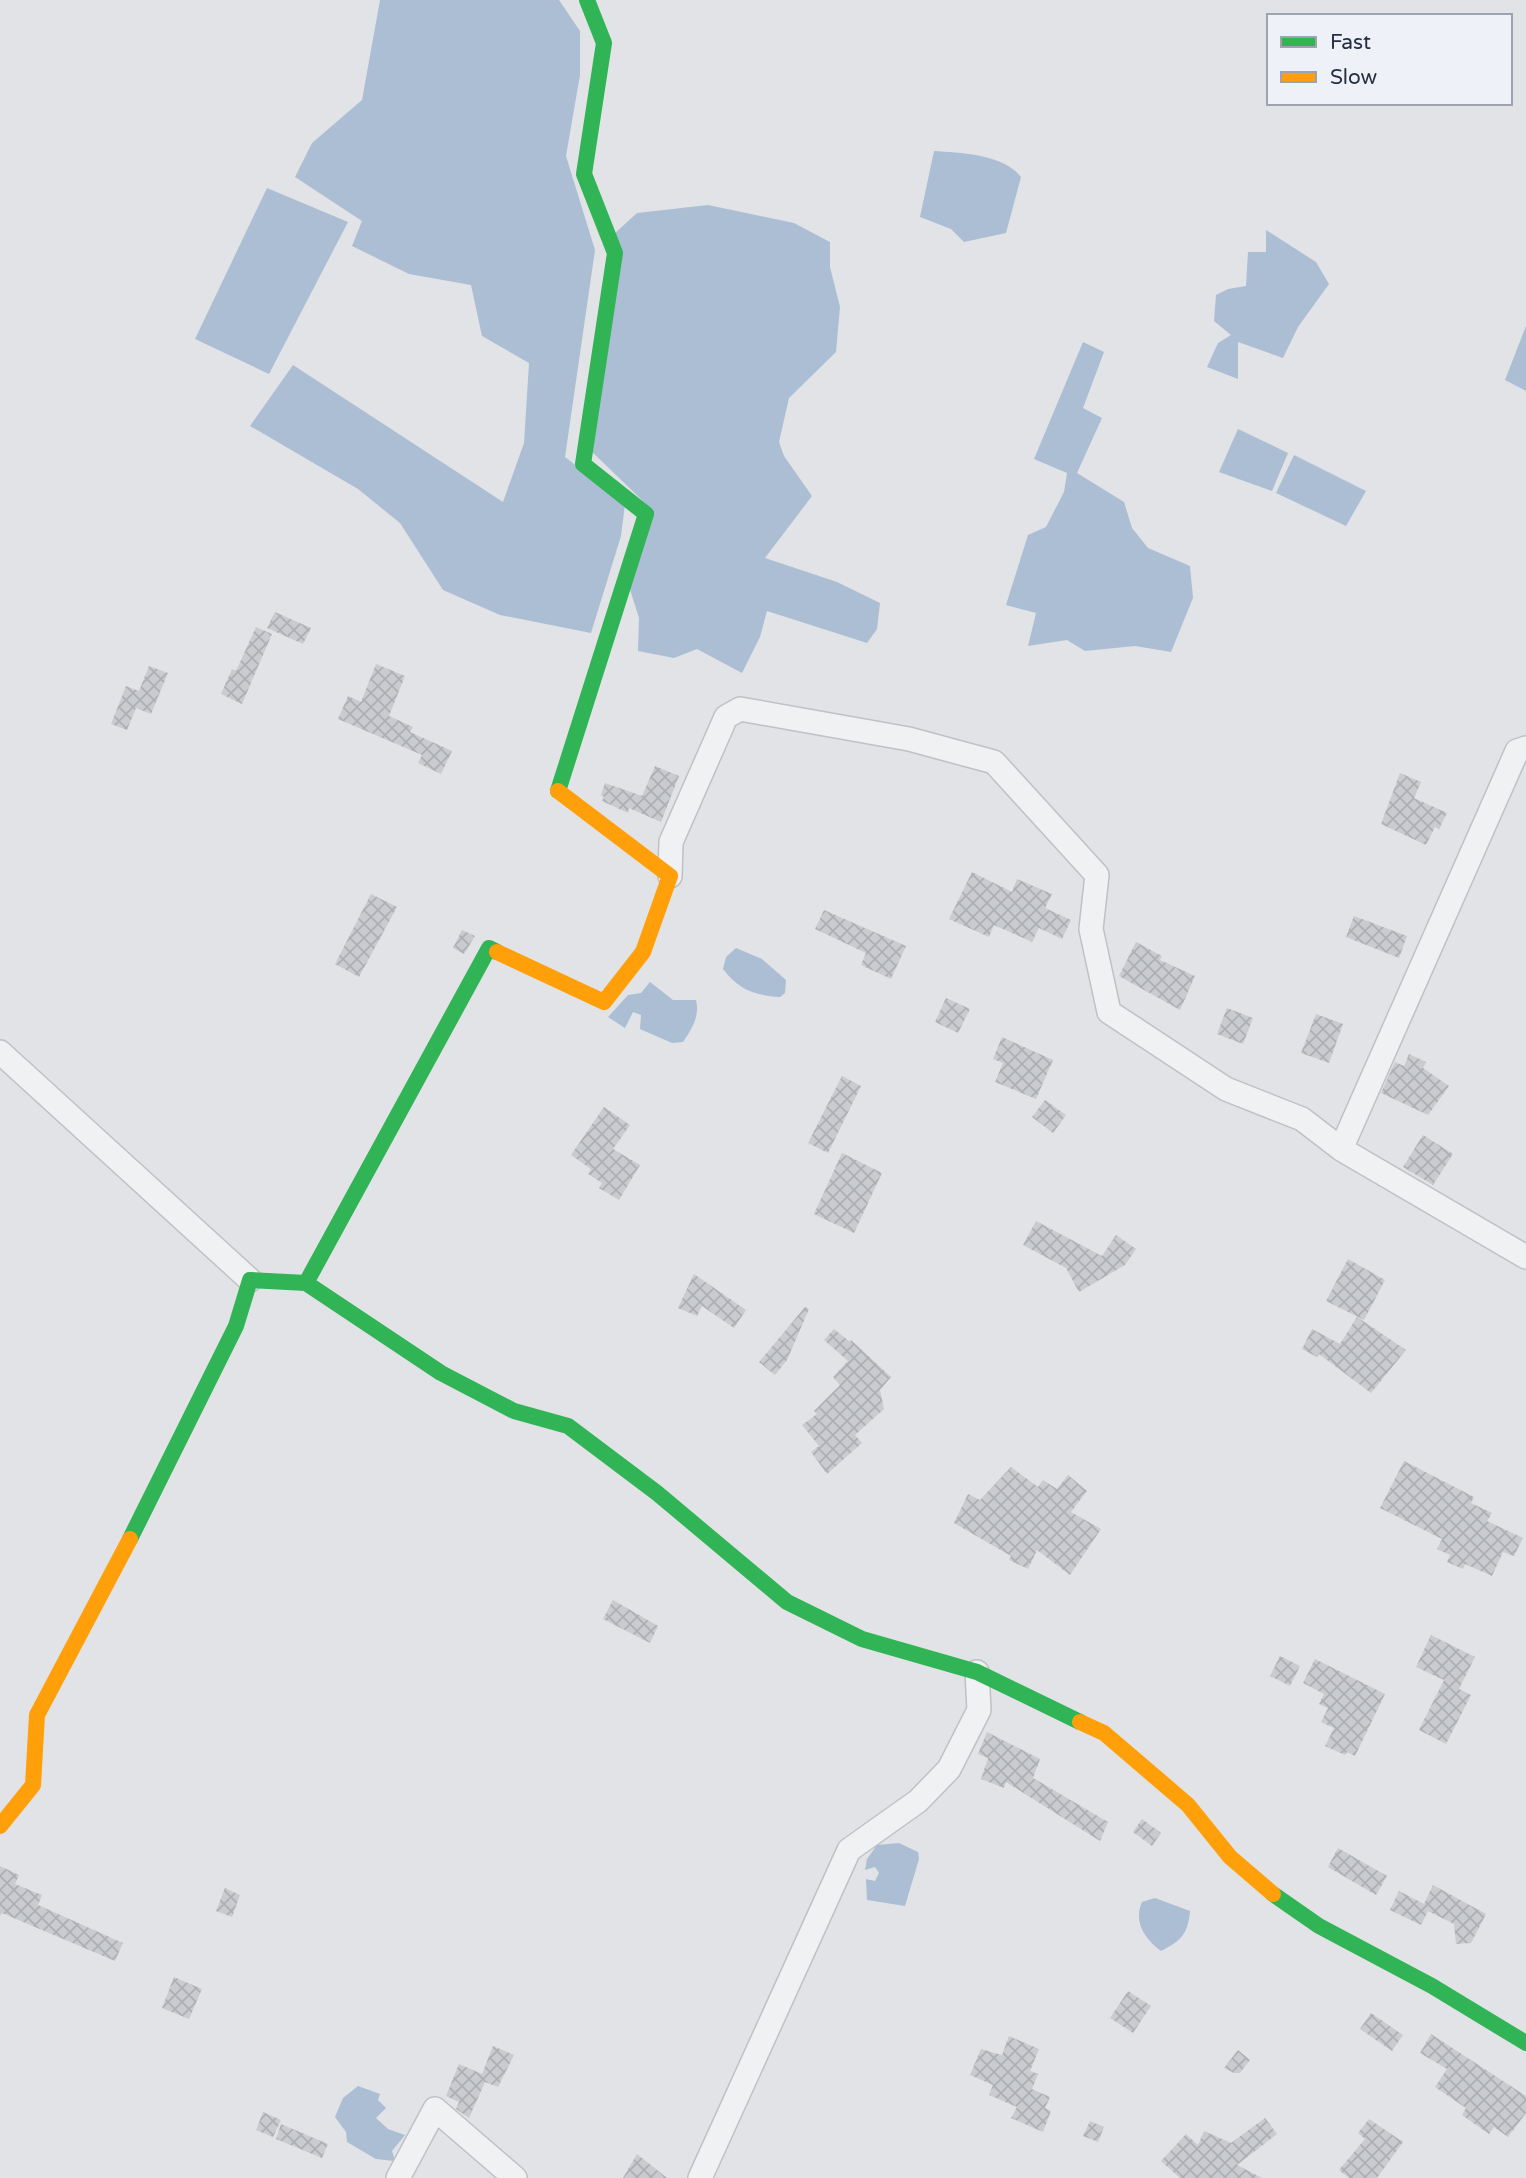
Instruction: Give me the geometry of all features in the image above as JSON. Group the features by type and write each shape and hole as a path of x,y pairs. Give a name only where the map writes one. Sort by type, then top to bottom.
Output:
{"street":[{"path":"587,0 604,43 584,174 615,253 583,464 646,514 558,792 670,876"},
{"path":"306,1283 489,948 604,1002 643,952 670,876 671,842 726,717 740,709 909,739 995,762 1097,875 1091,929 1109,1012 1226,1089 1302,1119 1340,1149 1526,1257"},
{"path":"1340,1149 1479,832 1517,751 1526,748"},
{"path":"0,1052 250,1280 306,1283 441,1373 514,1411 568,1426 657,1493 787,1602 862,1639 977,1672 1104,1733 1188,1805 1230,1857 1274,1895 1319,1927 1432,1986 1526,2043"},
{"path":"0,1826 33,1785 37,1715 100,1600 236,1326 250,1280"},
{"path":"700,2178 849,1850 918,1801 948,1769 979,1710 977,1672"},
{"path":"398,2178 435,2109 515,2178"}],"water":[{"path":"380,0 559,0 580,31 580,75 566,156 595,250 565,457 625,504 621,536 591,633 500,615 443,590 400,523 358,489 250,426 293,365 503,502 524,443 529,363 482,336 471,285 409,274 352,246 362,221 295,177 312,143 362,100"},
{"path":"934,151 993,159 1013,169 1021,177 1006,233 964,242 951,229 920,217"},
{"path":"267,188 348,222 269,374 195,339"},
{"path":"708,205 794,223 830,242 830,267 840,307 836,352 789,398 779,442 784,456 812,496 765,558 837,582 880,603 877,629 867,643 767,611 760,637 742,673 697,649 674,658 638,651 639,618 627,580 647,505 586,446 614,234 637,213"},
{"path":"1266,230 1316,262 1329,284 1298,327 1283,358 1238,342 1238,379 1207,367 1218,343 1231,335 1214,321 1216,295 1228,289 1246,286 1248,252 1266,252"},
{"path":"1526,326 1526,391 1505,380"},
{"path":"1083,342 1104,352 1083,408 1102,418 1077,473 1124,502 1132,528 1148,548 1190,566 1193,598 1171,652 1135,646 1085,651 1067,640 1028,646 1036,613 1006,605 1028,535 1046,527 1064,492 1067,473 1034,459"},
{"path":"1238,429 1288,453 1272,491 1219,472"},
{"path":"1294,455 1366,491 1346,526 1276,493"},
{"path":"736,948 762,959 786,980 785,993 780,997 762,995 735,982 723,969 726,957"},
{"path":"650,982 673,1000 696,1000 696,1017 683,1042 672,1043 640,1029 641,1015 633,1012 625,1028 608,1017 628,995 641,993"},
{"path":"899,1843 918,1852 919,1859 905,1906 867,1900 866,1879 875,1881 879,1873 875,1867 865,1870 867,1859 877,1845"},
{"path":"1155,1898 1190,1911 1182,1936 1161,1951 1142,1930 1139,1916 1142,1902"},
{"path":"358,2086 380,2094 378,2100 386,2108 376,2118 388,2129 405,2135 392,2151 395,2161 376,2159 347,2142 346,2132 335,2117 343,2098"}],"building":[{"path":"275,612 311,628 303,644 267,628"},
{"path":"256,627 272,634 242,704 221,694 232,669 236,671"},
{"path":"376,664 405,676 389,716 413,727 410,732 452,751 441,774 418,763 422,755 338,719 348,696 361,702"},
{"path":"149,666 168,673 151,714 136,708 127,730 111,724 126,686 139,691"},
{"path":"655,766 679,776 661,822 629,808 628,813 602,801 605,783 642,796"},
{"path":"1400,773 1421,782 1414,798 1447,813 1439,829 1435,827 1426,845 1381,824"},
{"path":"972,872 1012,892 1017,879 1052,894 1045,908 1071,920 1062,939 1039,928 1032,942 994,925 989,937 949,919"},
{"path":"371,894 397,907 359,977 335,964"},
{"path":"824,910 906,946 891,979 861,965 866,953 815,929"},
{"path":"1354,916 1407,936 1399,958 1346,937"},
{"path":"462,930 475,936 464,954 453,948"},
{"path":"1136,942 1162,956 1160,960 1195,976 1180,1010 1119,976"},
{"path":"946,998 970,1009 958,1033 935,1022"},
{"path":"1227,1008 1253,1018 1243,1044 1217,1034"},
{"path":"1316,1014 1343,1024 1329,1063 1301,1053"},
{"path":"1002,1037 1053,1060 1036,1099 995,1082 1003,1063 993,1059"},
{"path":"1409,1054 1426,1062 1423,1068 1449,1086 1428,1115 1381,1093 1395,1062 1404,1066"},
{"path":"842,1076 861,1086 828,1153 808,1143"},
{"path":"1045,1100 1066,1115 1053,1133 1032,1117"},
{"path":"604,1107 630,1125 613,1149 640,1165 619,1200 599,1188 602,1183 588,1174 591,1169 571,1155"},
{"path":"1423,1135 1453,1154 1433,1185 1403,1167"},
{"path":"842,1153 882,1173 854,1233 814,1214"},
{"path":"1036,1221 1102,1256 1116,1235 1136,1249 1125,1265 1079,1292 1066,1268 1023,1245"},
{"path":"1348,1259 1385,1280 1364,1320 1326,1301"},
{"path":"694,1274 746,1310 734,1328 702,1306 697,1316 678,1308"},
{"path":"805,1307 809,1309 787,1360 775,1375 759,1362"},
{"path":"1357,1317 1406,1350 1371,1393 1319,1354 1317,1357 1302,1349 1312,1329 1340,1344"},
{"path":"834,1329 850,1342 851,1340 891,1377 880,1390 884,1409 855,1435 862,1443 827,1474 811,1452 819,1446 802,1425 817,1414 814,1411 840,1385 833,1377 848,1361 824,1340"},
{"path":"1404,1461 1474,1497 1471,1503 1492,1513 1487,1521 1523,1538 1514,1556 1503,1552 1492,1576 1465,1564 1463,1569 1447,1562 1450,1555 1437,1549 1442,1539 1380,1508"},
{"path":"1011,1467 1038,1487 1043,1480 1057,1489 1068,1475 1087,1491 1071,1512 1101,1529 1070,1575 1037,1550 1028,1569 1009,1560 1011,1556 954,1523 968,1494 980,1500"},
{"path":"613,1600 658,1626 650,1643 603,1619"},
{"path":"1431,1635 1475,1657 1459,1689 1471,1695 1446,1744 1419,1730 1444,1680 1416,1667"},
{"path":"1280,1656 1300,1666 1290,1686 1270,1676"},
{"path":"1315,1659 1385,1694 1355,1756 1347,1752 1345,1755 1325,1746 1334,1728 1321,1722 1328,1708 1319,1704 1324,1694 1303,1683"},
{"path":"987,1732 1040,1759 1033,1778 1108,1822 1100,1841 1006,1782 1004,1788 981,1779 988,1758 978,1754"},
{"path":"1142,1819 1161,1833 1152,1846 1133,1832"},
{"path":"1338,1848 1387,1876 1376,1895 1328,1867"},
{"path":"0,1866 19,1875 15,1884 42,1895 38,1905 123,1943 115,1961 2,1913 0,1916"},
{"path":"1433,1885 1486,1914 1471,1943 1456,1944 1454,1924 1428,1911 1421,1925 1390,1910 1399,1891 1424,1904"},
{"path":"225,1888 240,1895 232,1917 216,1911"},
{"path":"174,1977 202,1989 189,2019 162,2008"},
{"path":"1128,1991 1151,2006 1133,2033 1110,2018"},
{"path":"1371,2013 1403,2035 1392,2051 1360,2029"},
{"path":"1431,2034 1526,2096 1526,2113 1508,2137 1494,2127 1489,2134 1462,2115 1466,2108 1435,2087 1447,2069 1420,2053"},
{"path":"1009,2036 1039,2049 1030,2071 1038,2074 1032,2089 1050,2097 1045,2108 1051,2111 1043,2132 1011,2118 1017,2107 989,2095 993,2085 970,2075 981,2049 1002,2055"},
{"path":"493,2046 514,2055 498,2087 485,2082 469,2118 456,2109 459,2102 446,2096 459,2064 482,2074"},
{"path":"1238,2050 1250,2060 1240,2073 1234,2073 1224,2068"},
{"path":"263,2112 281,2120 273,2137 256,2130"},
{"path":"1265,2118 1277,2134 1237,2165 1262,2178 1180,2178 1161,2161 1186,2134 1198,2145 1204,2131 1231,2143"},
{"path":"1369,2119 1403,2142 1377,2178 1349,2178 1339,2170 1365,2139 1358,2133"},
{"path":"1090,2121 1104,2127 1098,2142 1083,2136"},
{"path":"281,2124 328,2144 322,2158 276,2139"},
{"path":"637,2154 667,2178 623,2178"}],"traffic: fast":[{"path":"558,791 646,514 583,464 615,253 584,174 604,43 587,0"},
{"path":"130,1539 236,1326 250,1280 306,1283 489,948 497,952"},
{"path":"306,1283 441,1373 514,1411 568,1426 657,1493 787,1602 862,1639 977,1672 1080,1722"},
{"path":"1273,1894 1319,1926 1432,1986 1526,2043"}],"traffic: slow":[{"path":"497,952 604,1002 643,952 670,876 558,791"},
{"path":"0,1826 33,1785 37,1715 130,1539"},
{"path":"1080,1722 1104,1733 1188,1805 1230,1857 1273,1894"}]}
